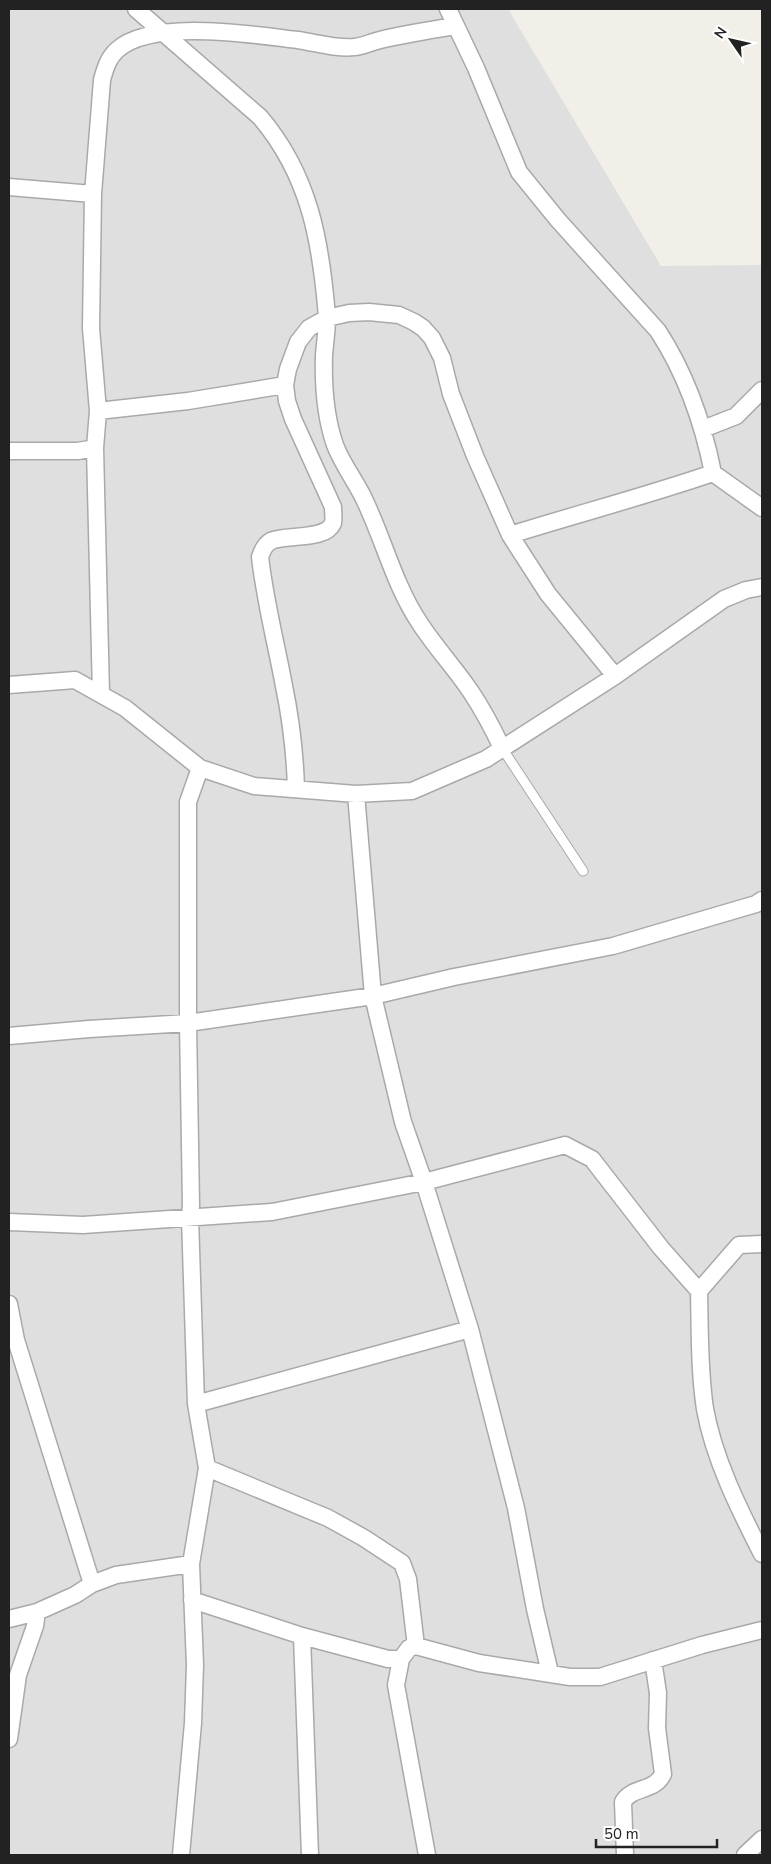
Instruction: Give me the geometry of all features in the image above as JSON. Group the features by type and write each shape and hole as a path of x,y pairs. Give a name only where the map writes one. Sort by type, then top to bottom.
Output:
{"street":[{"path":"136,9 260,117 273,132 288,156 303,187 317,236 327,318 323,378 327,416 336,447 365,500 409,606 430,638 472,693 502,748"},
{"path":"448,9 476,68 520,172 558,220 658,331 675,358 703,430 713,473 762,508"},
{"path":"101,694 95,448 98,411 91,328 93,194 102,80 112,55 124,44 163,32 239,33 324,45 355,47 379,40 455,26"},
{"path":"9,187 93,194"},
{"path":"296,789 292,732 260,557 265,546 271,541 318,534 329,529 333,522 333,508 293,419 287,401 285,385 288,369 298,342 309,328 327,318 349,313 369,312 398,315 414,322 432,338 442,358 451,394 475,456 510,535 548,594 615,676"},
{"path":"98,411 188,401 285,385"},
{"path":"703,430 736,416 762,390"},
{"path":"9,451 78,451 95,448"},
{"path":"510,535 617,502 654,493 713,473"},
{"path":"9,685 75,680 124,708 200,768 254,786 356,794 412,790 486,759 615,676 724,599 746,590 762,587"},
{"path":"181,1855 193,1722 195,1665 191,1564 207,1468 196,1404 190,1217 188,1024 188,802 200,768"},
{"path":"356,794 373,996 403,1122 424,1182 470,1329 516,1508 535,1609 550,1673"},
{"path":"9,1036 89,1029 188,1024 373,996 454,977 613,946 756,904 762,900"},
{"path":"9,1222 82,1225 272,1212 424,1182 566,1145 592,1159 661,1248 699,1291 700,1345 705,1409 719,1461 762,1554"},
{"path":"699,1291 739,1245 762,1244"},
{"path":"9,1304 16,1340 92,1584"},
{"path":"196,1404 470,1329"},
{"path":"207,1468 328,1518 364,1538 402,1563 408,1579 416,1646"},
{"path":"9,1619 37,1612 75,1595 92,1584 116,1575 191,1564"},
{"path":"192,1600 302,1636 388,1659 401,1659"},
{"path":"9,1739 18,1675 35,1626 37,1612"},
{"path":"426,1855 396,1684 401,1659 409,1648 416,1646 480,1663 570,1677 600,1677 702,1645 762,1630"},
{"path":"302,1636 310,1855"},
{"path":"625,1855 623,1802 632,1792 654,1785 663,1774 657,1728 658,1693 653,1660"},
{"path":"745,1855 762,1839"}],"lane":[{"path":"502,748 583,871"}],"shaded area":[{"path":"9,9 508,9 661,266 762,265 762,1855 9,1855"}]}
